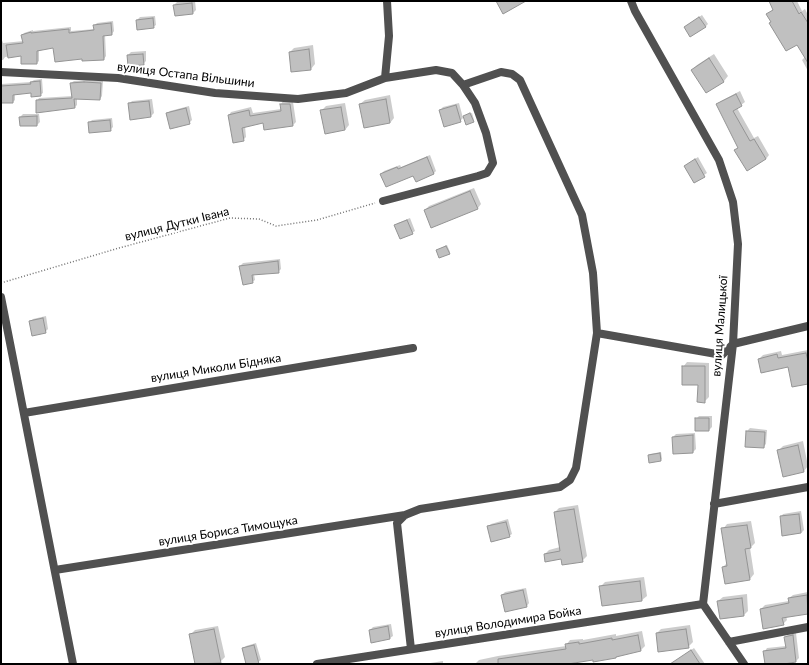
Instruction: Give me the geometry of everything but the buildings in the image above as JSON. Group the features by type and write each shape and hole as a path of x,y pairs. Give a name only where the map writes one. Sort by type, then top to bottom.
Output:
{"street":[{"path":"385,78 389,36 387,1"},
{"name":"вулиця Малицької","path":"631,1 635,11 719,160 733,202 738,244 733,344 703,604"},
{"name":"вулиця Остапа Вільшини","path":"1,72 118,78 215,93 298,99 346,94 385,78 436,70 452,73 463,85"},
{"name":"вулиця Бориса Тимощука","path":"55,570 405,515 420,509 560,487 570,480 576,468 597,333 593,273 582,215 520,80 512,74 501,72 463,85"},
{"path":"383,201 487,173 493,163 486,132 475,103 463,85"},
{"path":"1,298 73,664"},
{"path":"597,333 722,355 733,344 808,326"},
{"name":"вулиця Миколи Бідняка","path":"24,413 413,348"},
{"path":"714,504 808,487"},
{"path":"405,515 397,523 411,649"},
{"path":"703,604 744,664"},
{"name":"вулиця Володимира Бойка","path":"317,664 703,604"},
{"path":"728,642 808,627"}],"path":[{"name":"вулиця Дутки Івана","path":"1,283 119,248 230,218 259,219 276,226 317,220 383,201"}]}
